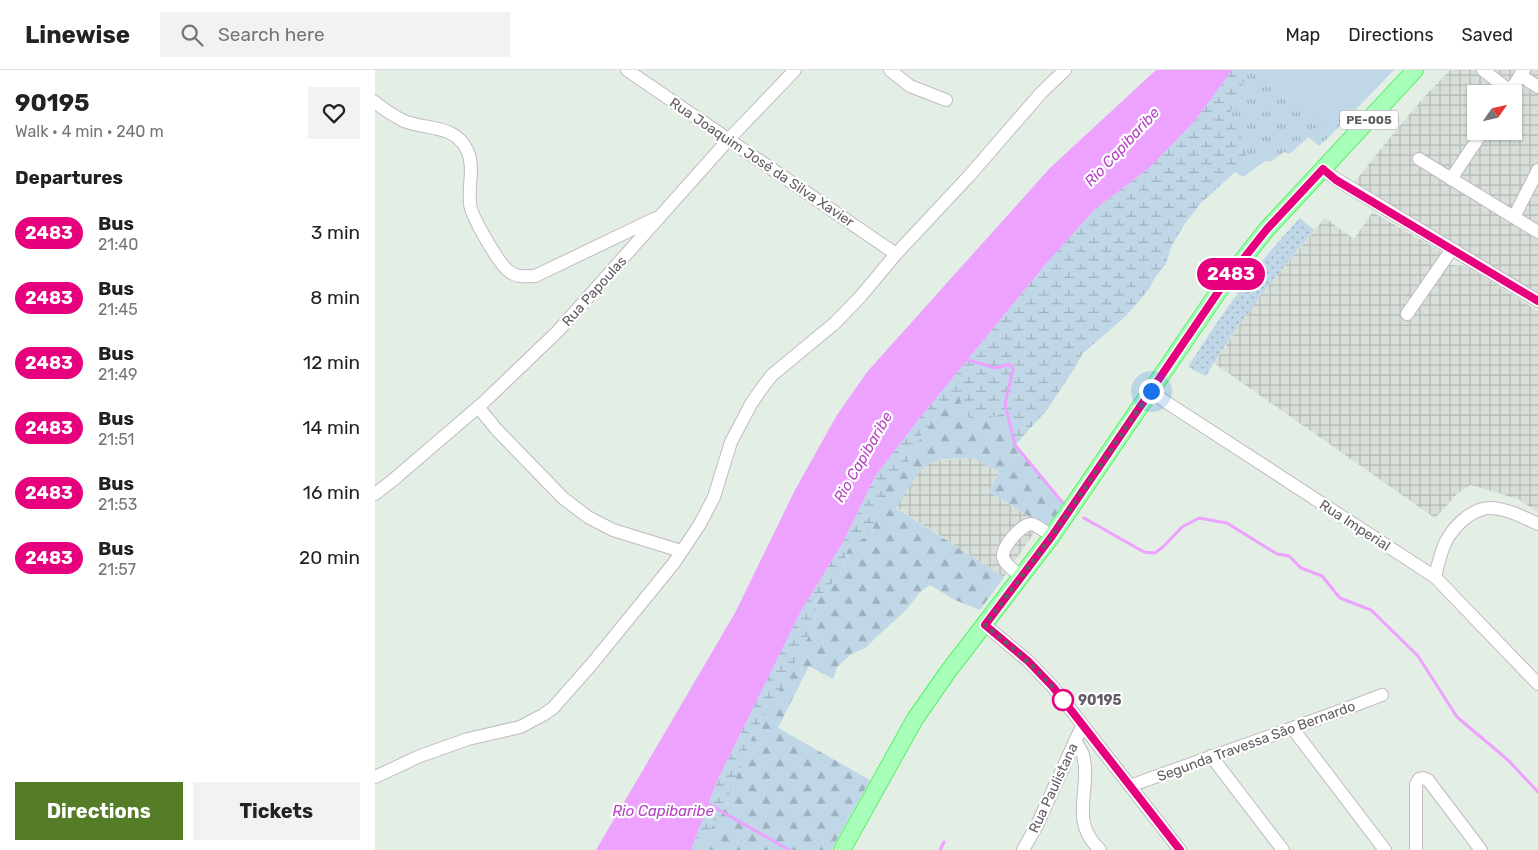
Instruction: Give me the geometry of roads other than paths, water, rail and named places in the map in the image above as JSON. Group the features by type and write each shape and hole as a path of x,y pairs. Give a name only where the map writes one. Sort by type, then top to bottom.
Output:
{"main road":[{"name":"PE-005","path":"842,850 915,719 947,673 1052,536 1225,282 1249,251 1415,70"}],"street":[{"name":"Rua Joaquim José da Silva Xavier","path":"627,70 897,254"},
{"name":"Rua Papoulas","path":"375,494 478,407 558,331 729,139 795,70"},
{"path":"890,70 911,86 947,100"},
{"path":"375,777 420,756 468,739 521,727 543,716 553,708 591,665 674,563 708,511 731,442 751,404 772,375 835,324 969,176 1041,93 1065,70"},
{"path":"1483,70 1500,85"},
{"path":"1514,85 1522,73 1538,87"},
{"path":"375,102 405,121 452,133 463,141 471,165 469,205 476,221 503,266 514,275 521,277 535,276 661,215"},
{"path":"1451,179 1477,140"},
{"path":"1419,159 1538,232"},
{"path":"1323,169 1336,180 1538,301"},
{"path":"1514,217 1538,170"},
{"path":"1407,314 1452,249"},
{"name":"Rua Imperial","path":"1151,391 1435,577 1538,684"},
{"path":"478,407 497,430 563,498 588,518 613,530 681,551"},
{"path":"1435,577 1447,537 1457,525 1474,512 1487,508 1498,509 1538,524"},
{"path":"1021,576 1002,556 1007,545 1025,525 1031,524 1052,536"},
{"path":"985,625 1035,668 1053,687 1180,850"},
{"name":"Segunda Travessa São Bernardo","path":"1130,786 1211,756 1293,729 1382,695"},
{"name":"Rua Paulistana","path":"1023,850 1037,825 1082,726"},
{"path":"1293,729 1385,850"},
{"path":"1075,741 1082,753 1085,768 1082,801 1084,825 1088,836 1100,850"},
{"path":"1211,756 1283,850"},
{"path":"1415,850 1417,781 1421,778 1425,779 1433,787 1481,850"}],"water":[{"name":"Rio Capibaribe","path":"1156,70 1232,70 1194,122 1148,169 1095,209 1045,265 919,419 876,475 842,544 801,611 717,781 691,850 596,850 735,613 795,490 837,415 867,372 1050,168"}],"waterway":[{"path":"964,359 996,368 1009,364 1013,369 1005,404 1015,445 1063,503"},
{"path":"1084,518 1144,552 1155,553 1182,527 1199,518 1227,523 1277,554 1289,556 1301,568 1322,576 1340,598 1371,610 1418,656 1457,717 1508,760 1538,792"},
{"path":"705,802 789,850"},
{"path":"940,850 944,842"}],"place":[{"name":"90195","path":"1063,700"}]}
